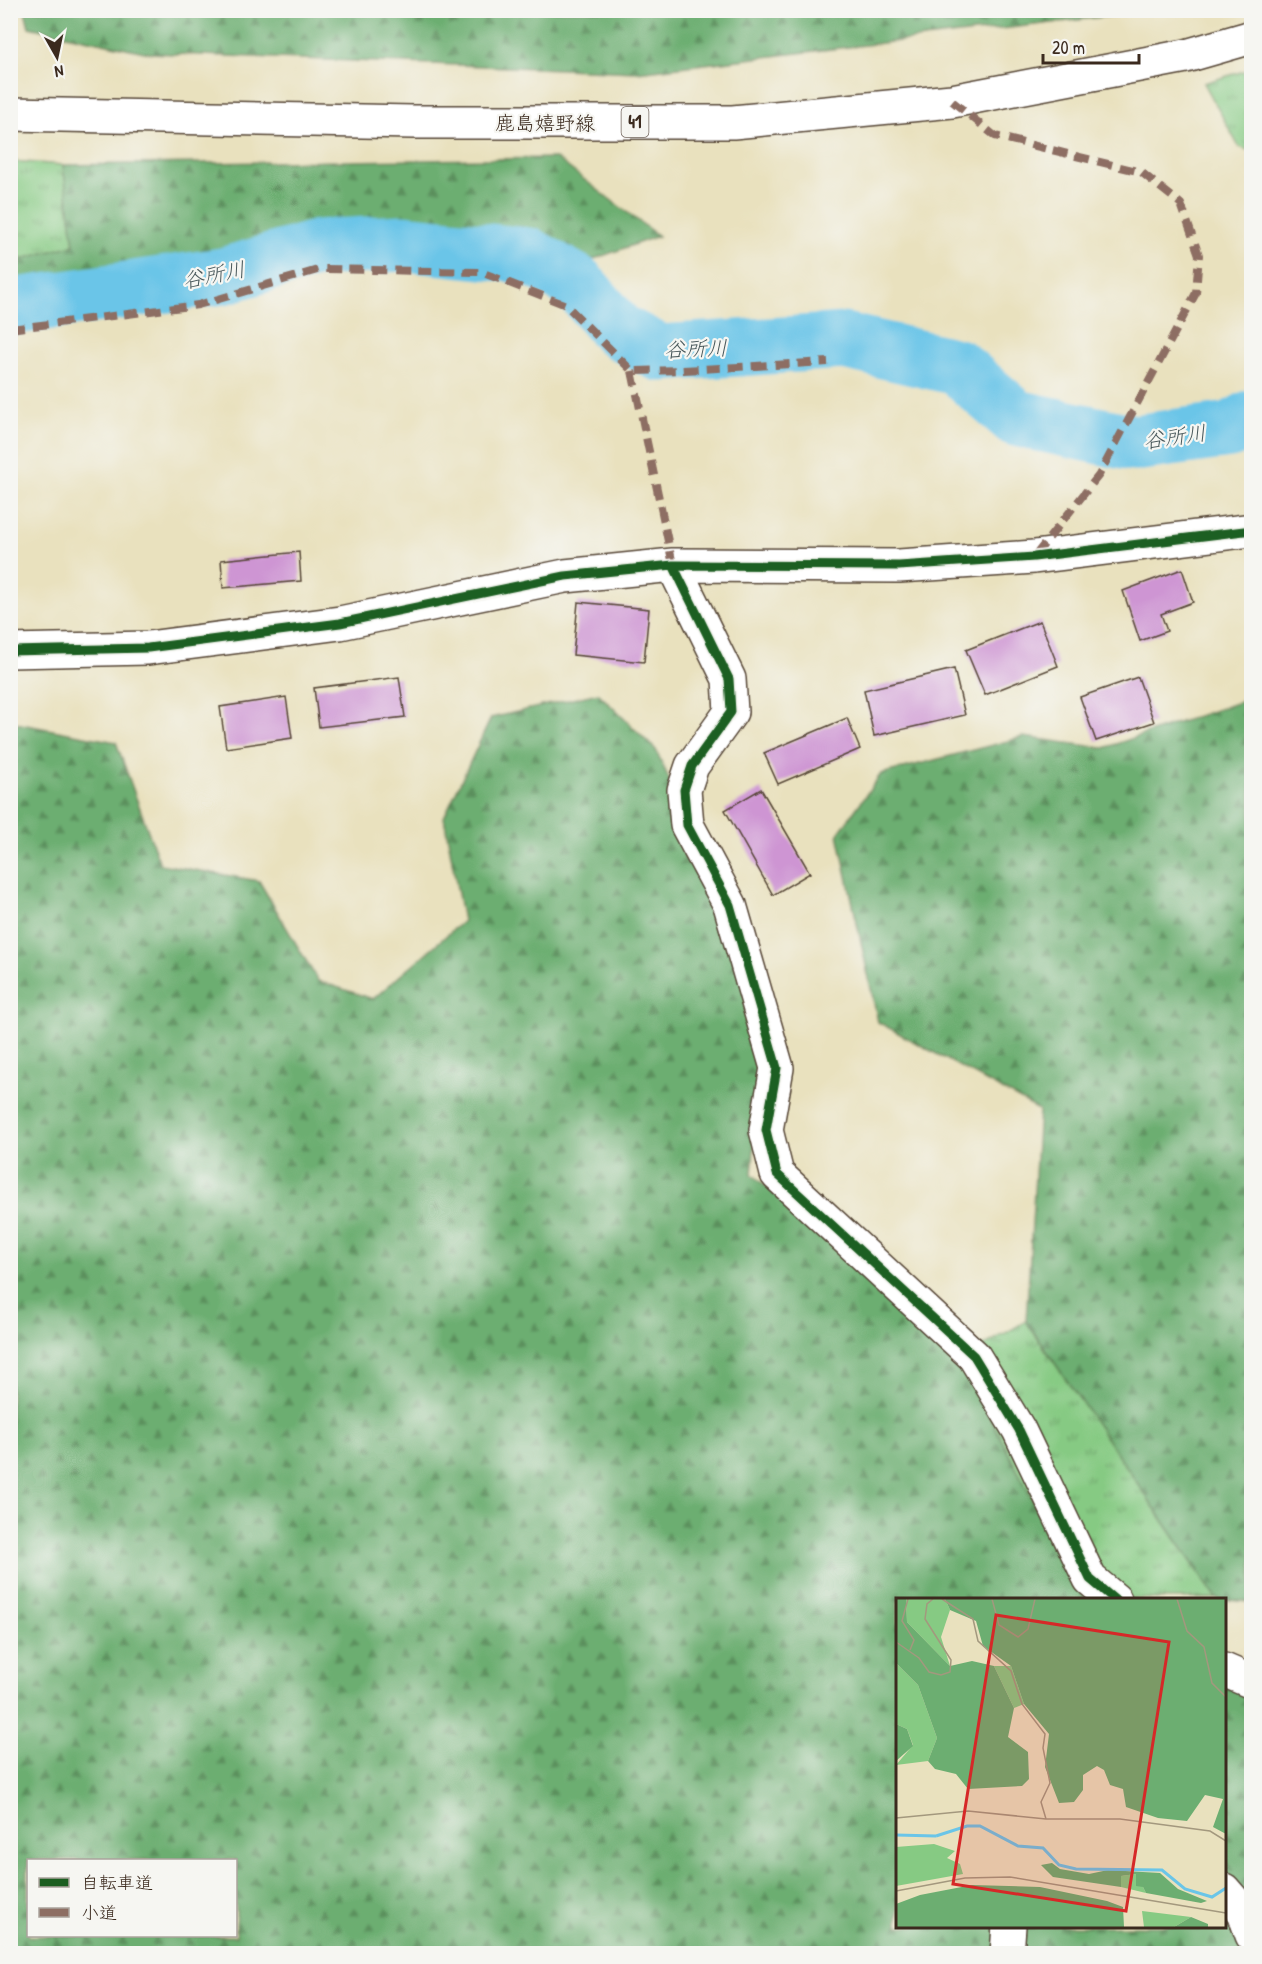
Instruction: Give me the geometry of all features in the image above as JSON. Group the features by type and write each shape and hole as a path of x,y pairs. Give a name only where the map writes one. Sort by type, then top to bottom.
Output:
{"street":[{"name":"鹿島嬉野線","path":"10,114 424,122 733,122 952,101 1186,56 1251,37"},
{"path":"10,651 148,648 340,623 565,576 673,565 899,566 1034,556 1251,530"},
{"path":"673,565 729,679 731,712 692,766 684,790 687,825 730,905 777,1068 766,1130 777,1174 974,1356 1019,1430 1090,1579 1114,1598"},
{"path":"1226,1671 1251,1682"},
{"path":"1226,1892 1244,1913 1251,1935"},
{"path":"1007,1953 1009,1928"}],"green space":[{"path":"25,10 1137,11 1128,14 637,72 149,53 29,27"},
{"path":"1252,69 1251,151 1239,147 1204,83"},
{"path":"556,158 658,236 586,262 522,227 307,223 174,271 11,289 11,262 74,245 63,165"},
{"path":"11,161 63,165 74,245 11,262"},
{"path":"598,693 656,750 738,933 761,1063 752,1174 960,1360 1083,1598 896,1598 896,1928 1226,1928 1226,1682 1251,1694 1251,1953 11,1953 10,722 116,742 160,864 259,881 318,981 373,999 463,921 444,817 491,718"},
{"path":"1251,698 1252,1602 1216,1598 1026,1321 1039,1110 878,1022 838,834 881,774 1023,737 1104,748"},
{"path":"1026,1321 1216,1598 1083,1598 960,1360"}],"building":[{"path":"299,552 301,581 223,588 221,560"},
{"path":"1182,569 1193,602 1161,614 1167,631 1140,641 1123,591"},
{"path":"578,602 649,609 644,662 573,655"},
{"path":"1040,621 1058,666 985,695 966,650"},
{"path":"954,669 965,715 874,736 864,690"},
{"path":"399,677 405,717 319,727 314,688"},
{"path":"1138,677 1154,722 1096,741 1080,697"},
{"path":"286,697 292,738 226,748 220,707"},
{"path":"847,718 860,749 778,784 764,753"},
{"path":"761,789 810,873 773,895 725,810"}],"waterway":[{"name":"谷所川","path":"10,307 223,276 319,248 403,243 529,256 577,283 618,331 660,353 844,341 957,367 1016,418 1134,443 1230,430 1252,418"}],"marked path":[{"path":"952,101 995,136 1141,172 1181,204 1199,255 1196,293 1099,475 1034,557"},
{"path":"10,329 198,305 321,269 481,272 566,305 632,371 828,362"},
{"path":"632,371 673,565"}],"cycle path":[{"path":"10,651 148,648 340,623 565,576 673,565 899,566 1034,557 1252,530"},
{"path":"673,565 729,679 731,712 692,766 684,790 687,825 730,905 777,1068 766,1130 777,1174 974,1356 1019,1430 1090,1579 1113,1598"}]}
